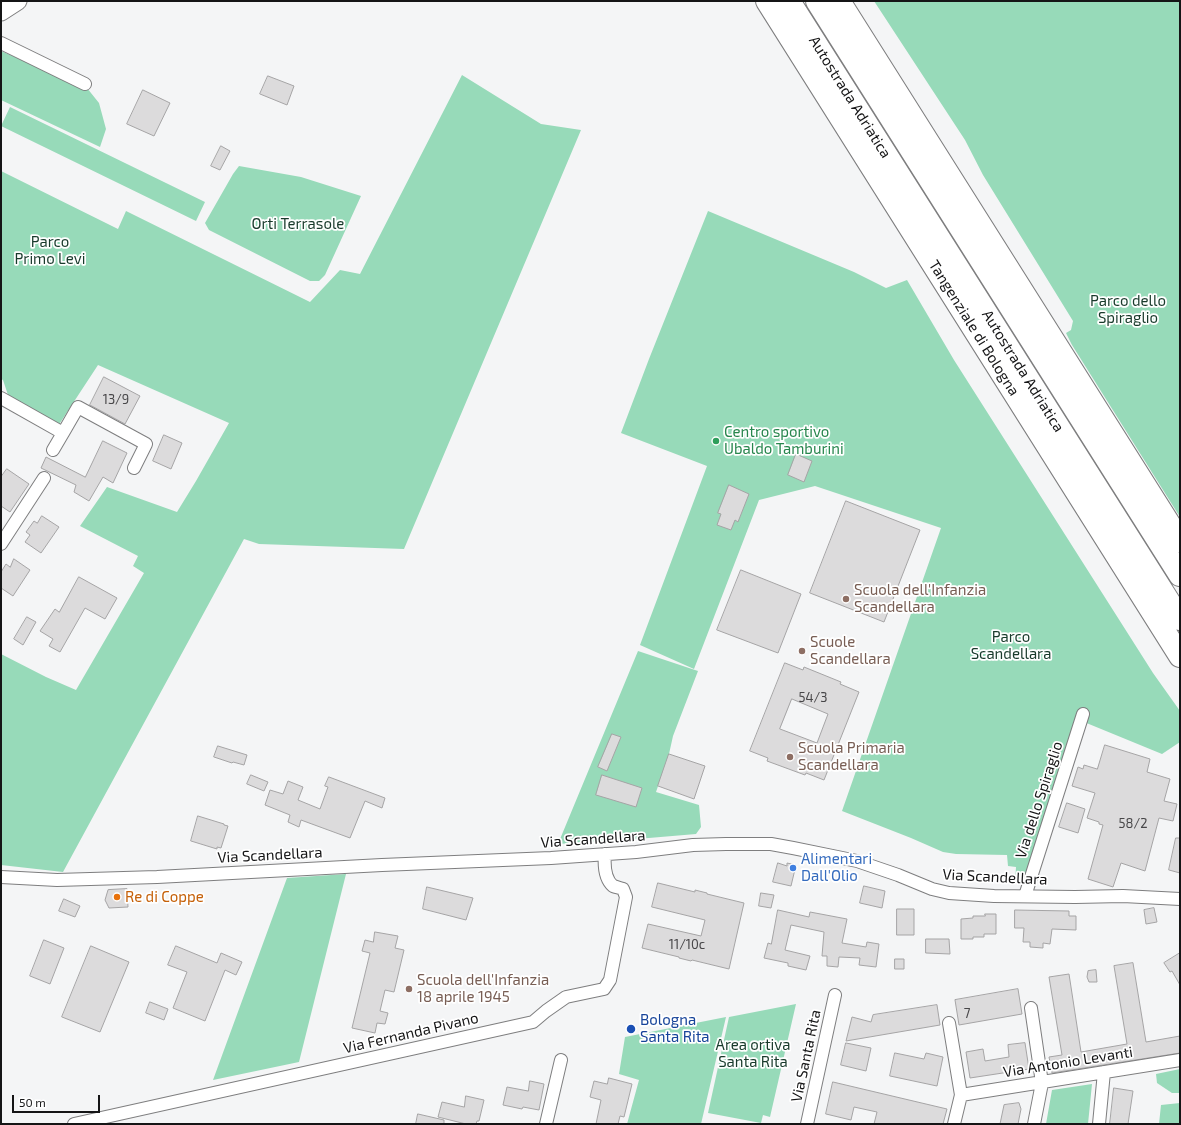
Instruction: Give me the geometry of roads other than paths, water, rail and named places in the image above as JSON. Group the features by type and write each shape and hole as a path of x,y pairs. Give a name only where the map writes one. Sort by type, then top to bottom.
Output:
{"highway":[{"name":"Tangenziale di Bologna","path":"768,1 1180,656"},
{"name":"Autostrada Adriatica","path":"789,1 1180,620"},
{"name":"Autostrada Adriatica","path":"817,1 1180,575"},
{"path":"839,1 1180,541"}],"street":[{"path":"1,12 18,1"},
{"path":"1,43 85,84"},
{"path":"1,398 63,433"},
{"path":"54,450 78,407 146,444 134,468"},
{"path":"1,544 44,478"},
{"name":"Via dello Spiraglio","path":"1025,896 1083,714"},
{"name":"Via Scandellara","path":"1,877 57,880 138,878 551,858 636,852 694,845 771,844 857,861 898,875 932,889 949,893 988,896 1122,896 1180,899"},
{"name":"Via Fernanda Pivano","path":"74,1124 533,1022 546,1011 566,998 604,989 610,980 626,897 623,889 613,886 607,876 604,867 605,854"},
{"name":"Via Santa Rita","path":"807,1124 835,995"},
{"path":"1031,1008 1042,1083 1034,1124"},
{"path":"949,1024 960,1095 954,1124"},
{"path":"546,1124 561,1060"},
{"name":"Via Antonio Levanti","path":"960,1095 1180,1060"},
{"path":"1099,1124 1104,1072"}],"place":[{"name":"Centro sportivo Ubaldo Tamburini","path":"716,441"},
{"name":"Scuola dell'Infanzia Scandellara","path":"846,599"},
{"name":"Scuole Scandellara","path":"802,651"},
{"name":"Scuola Primaria Scandellara","path":"790,757"},
{"name":"Alimentari Dall'Olio","path":"793,868"},
{"name":"Re di Coppe","path":"117,897"},
{"name":"Scuola dell'Infanzia 18 aprile 1945","path":"409,989"},
{"name":"Bologna Santa Rita","path":"631,1029"}],"park label":[{"name":"Orti Terrasole","path":"298,224"},
{"name":"Parco Primo Levi","path":"50,250"},
{"name":"Parco dello Spiraglio","path":"1128,310"},
{"name":"Parco Scandellara","path":"1011,646"},
{"name":"Area ortiva Santa Rita","path":"753,1054"}]}
